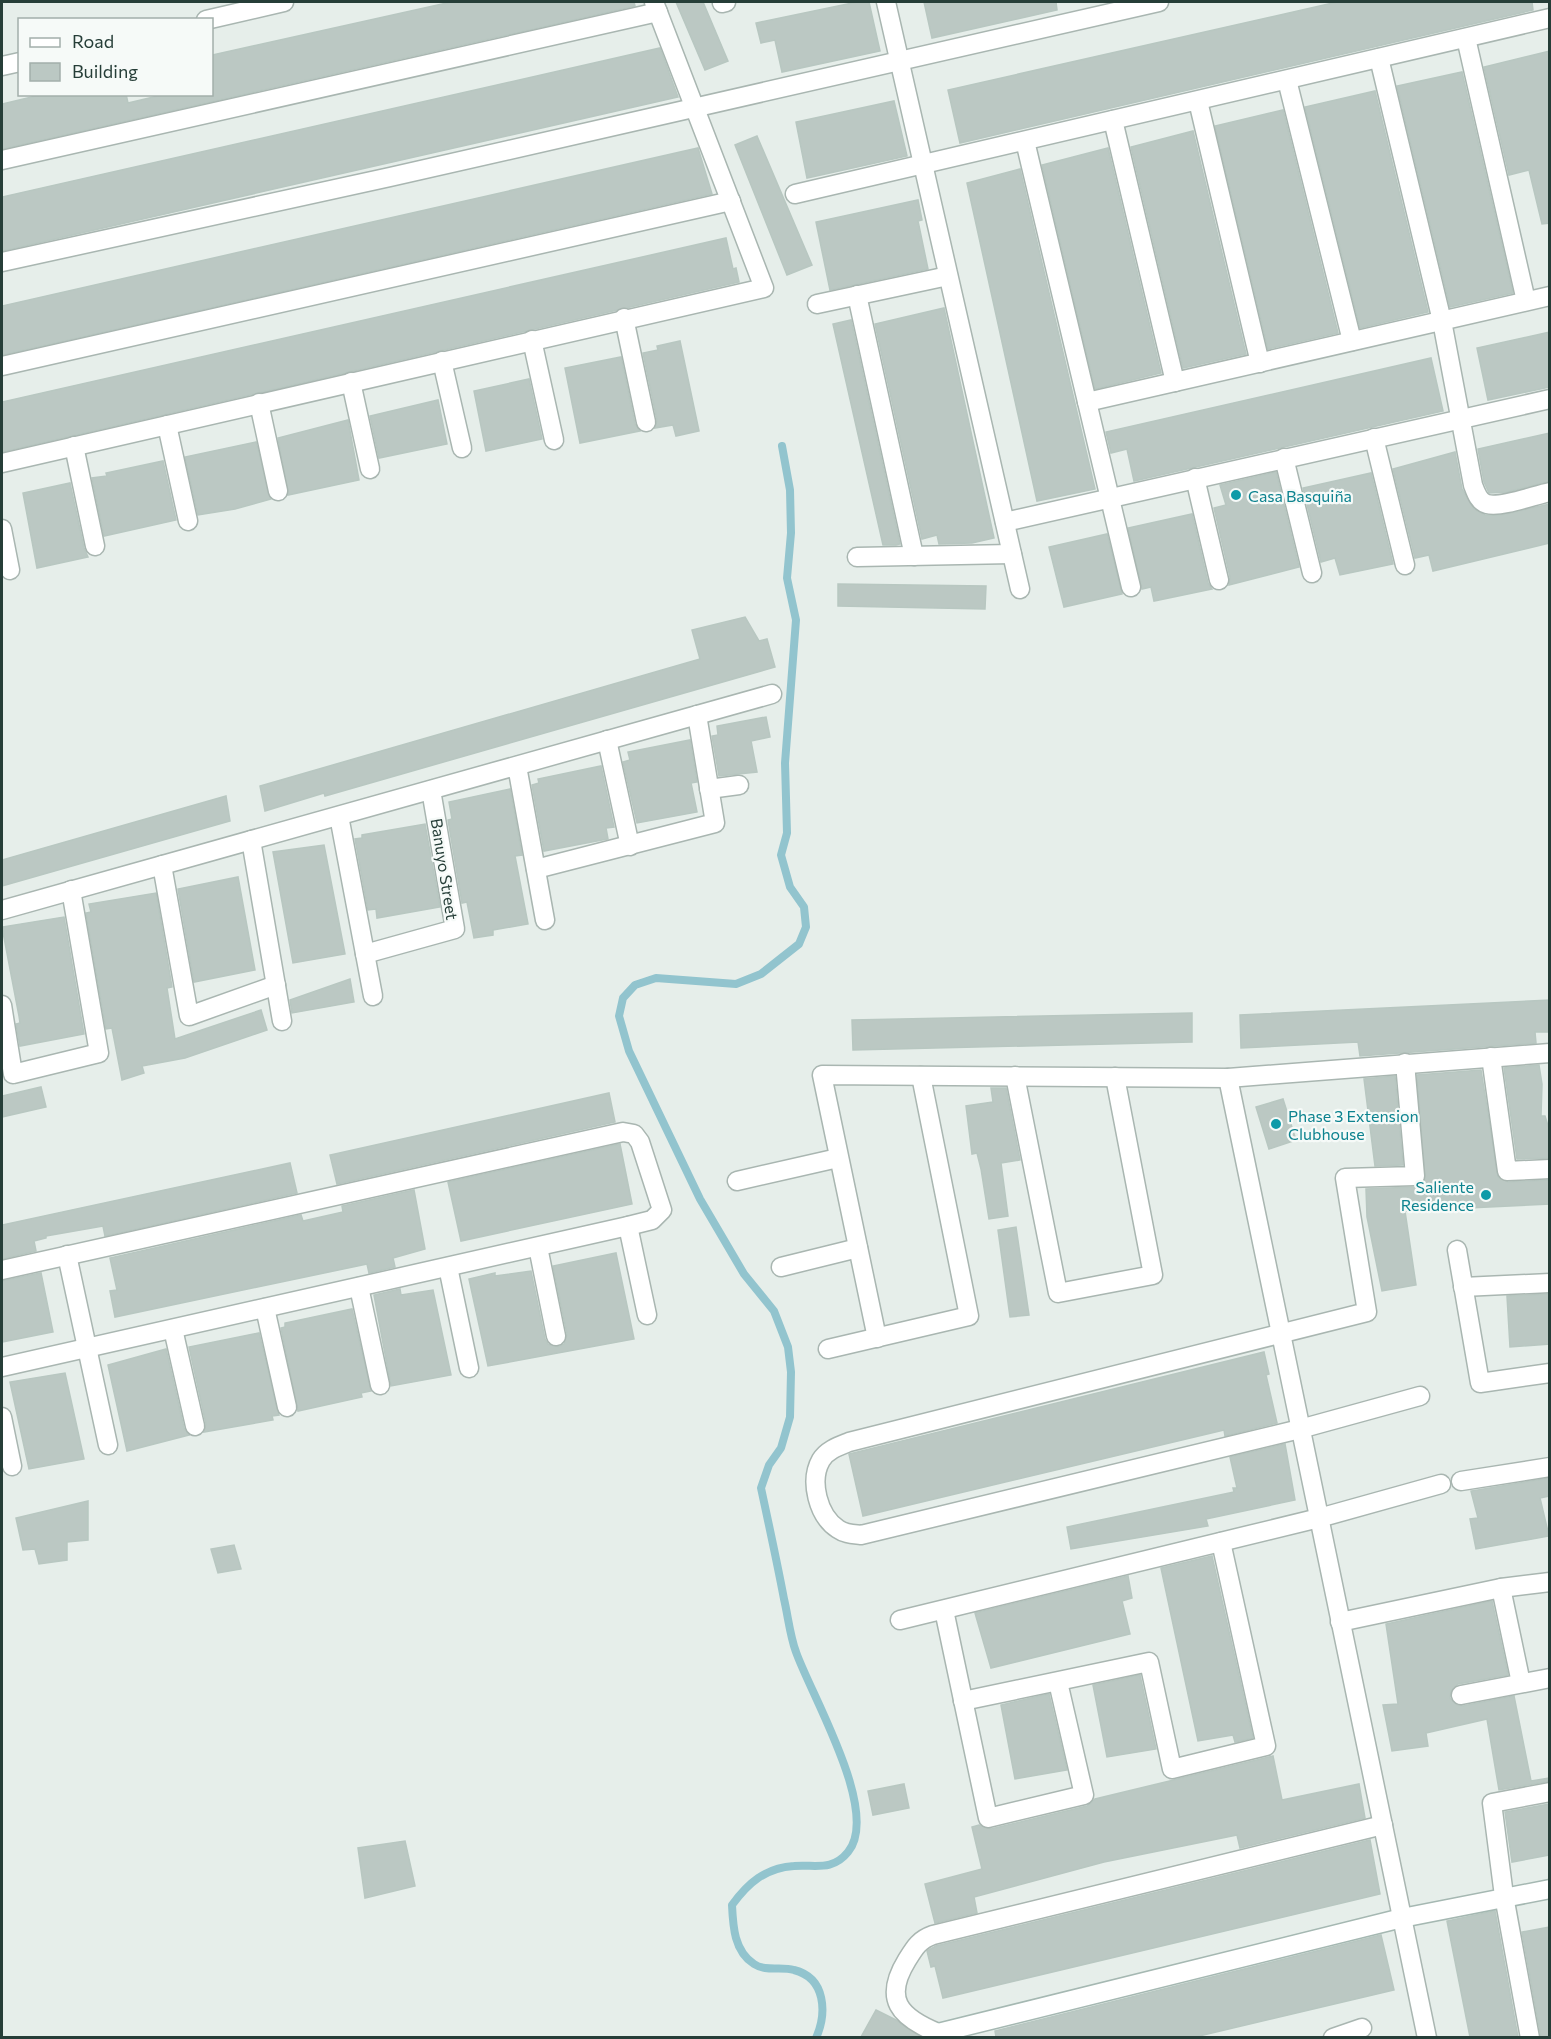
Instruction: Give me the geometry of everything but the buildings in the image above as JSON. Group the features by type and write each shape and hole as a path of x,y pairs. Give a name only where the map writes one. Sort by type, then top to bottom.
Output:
{"street":[{"path":"213,18 284,2"},
{"path":"886,2 1020,589"},
{"path":"2,262 1159,2"},
{"path":"2,160 656,7 764,288 624,318 2,463"},
{"path":"795,194 1550,18"},
{"path":"1466,38 1526,301"},
{"path":"1379,58 1442,321 1473,485 1478,498 1486,504 1498,504 1550,492"},
{"path":"2,66 18,62"},
{"path":"1287,80 1352,341"},
{"path":"1198,101 1260,363"},
{"path":"1113,120 1174,382"},
{"path":"1025,141 1131,587"},
{"path":"2,366 731,201"},
{"path":"817,304 948,276"},
{"path":"857,296 914,556"},
{"path":"1087,402 1550,296"},
{"path":"624,318 646,422"},
{"path":"532,340 554,440"},
{"path":"442,361 462,448"},
{"path":"351,382 370,470"},
{"path":"1005,522 1550,399"},
{"path":"259,403 278,491"},
{"path":"167,425 188,521"},
{"path":"1374,438 1405,565"},
{"path":"74,446 95,546"},
{"path":"1284,458 1312,573"},
{"path":"1196,478 1219,580"},
{"path":"2,529 10,570"},
{"path":"857,557 1012,554"},
{"path":"2,910 772,694"},
{"path":"536,869 715,823 698,715"},
{"path":"607,740 630,846"},
{"path":"517,766 545,920"},
{"path":"709,789 739,785"},
{"name":"Banuyo Street","path":"365,954 455,929 431,789"},
{"path":"339,816 373,996"},
{"path":"251,840 282,1021"},
{"path":"162,865 189,1016 276,985"},
{"path":"2,1005 13,1074 99,1053 71,890"},
{"path":"877,1338 822,1075 1228,1078 1550,1053"},
{"path":"1491,1058 1507,1171 1550,1169"},
{"path":"1405,1064 1415,1176 1345,1178 1367,1311 849,1442 833,1448 821,1460 815,1492 819,1505 836,1528 846,1533 861,1535 1300,1429 1420,1396"},
{"path":"828,1349 969,1316 921,1076"},
{"path":"1015,1076 1058,1293 1153,1275 1115,1077"},
{"path":"1228,1078 1427,2037"},
{"path":"2,1270 623,1132 634,1134 640,1142 662,1210 652,1220 628,1226 2,1367"},
{"path":"737,1181 838,1158"},
{"path":"628,1226 647,1316"},
{"path":"538,1247 556,1336"},
{"path":"781,1267 858,1248"},
{"path":"1457,1250 1479,1383 1550,1373"},
{"path":"67,1255 108,1445"},
{"path":"448,1267 469,1368"},
{"path":"1463,1287 1550,1283"},
{"path":"359,1287 380,1385"},
{"path":"265,1308 287,1407"},
{"path":"173,1329 195,1426"},
{"path":"2,1417 12,1466"},
{"path":"1461,1481 1550,1467"},
{"path":"900,1620 1319,1518 1441,1484"},
{"path":"963,1701 1149,1662 1172,1769 1266,1746 1221,1542"},
{"path":"1340,1622 1501,1588 1550,1582"},
{"path":"1501,1588 1521,1683"},
{"path":"944,1610 988,1818 1084,1795 1058,1682"},
{"path":"1461,1695 1550,1678"},
{"path":"1530,2037 1504,1896 1492,1803 1550,1792"},
{"path":"1383,1825 919,1940 901,1970 894,1994 899,2008 914,2023 937,2035 1402,1918 1550,1888"},
{"path":"1333,2037 1362,2028"}],"waterway":[{"path":"782,446 790,490 791,533 787,578 796,620 785,763 787,833 781,855 790,887 804,907 806,927 799,944 761,974 736,984 656,978 635,985 623,998 619,1016 629,1051 700,1199 744,1274 774,1311 788,1347 791,1372 790,1417 781,1448 769,1465 761,1488 794,1646 850,1782 856,1810 856,1834 848,1852 836,1862 822,1866 784,1867 766,1873 744,1890 732,1905 736,1938 747,1959 763,1968 789,1969 805,1974 818,1988 822,2018 816,2038"}],"place":[{"name":"Casa Basquiña","path":"1236,495"},
{"name":"Phase 3 Extension Clubhouse","path":"1276,1124"},
{"name":"Saliente Residence","path":"1486,1195"}]}
